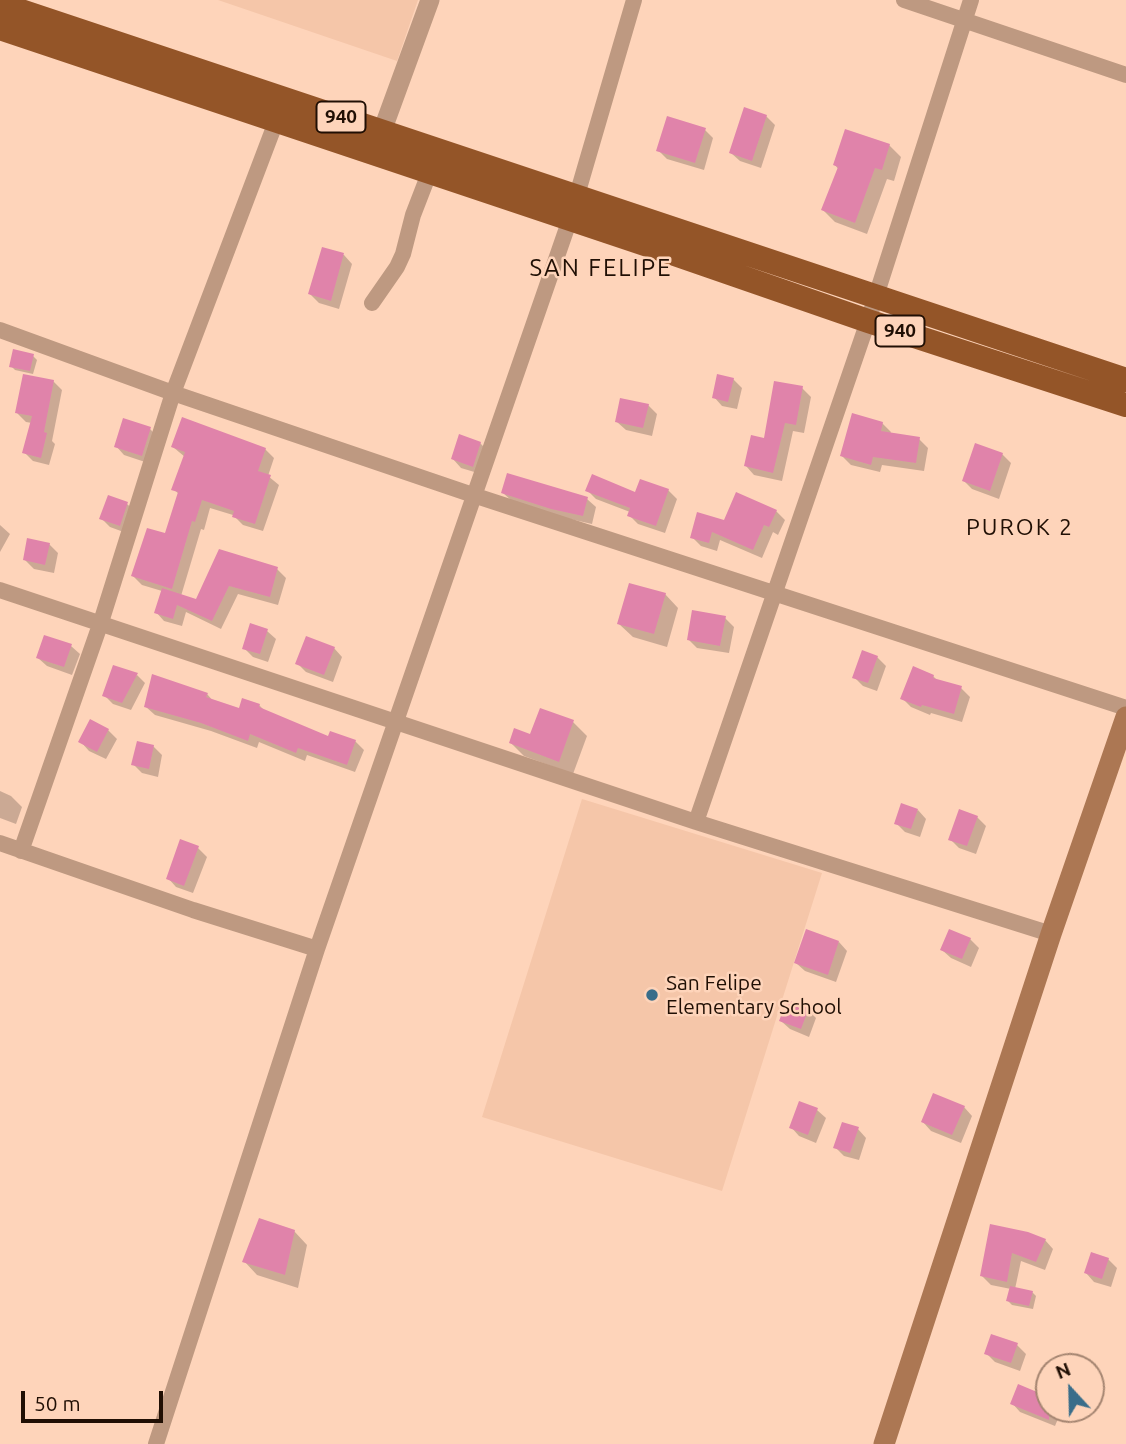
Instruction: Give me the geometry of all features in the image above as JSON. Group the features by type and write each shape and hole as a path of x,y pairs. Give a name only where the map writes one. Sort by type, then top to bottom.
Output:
{"highway":[{"name":"940","path":"0,4 378,142 573,208 868,321 1126,405"},
{"name":"940","path":"0,28 277,119 378,142 430,171 573,208 876,297 1126,380"}],"main road":[{"path":"884,1444 1051,934 1126,717"}],"street":[{"path":"378,142 430,0"},
{"path":"156,1444 317,949 398,722 473,495 573,208 634,0"},
{"path":"904,0 1126,75"},
{"path":"696,822 868,321 971,0"},
{"path":"21,851 101,622 173,393 277,119"},
{"path":"372,303 397,267 430,171"},
{"path":"0,330 173,393 473,495 1126,708"},
{"path":"0,590 696,822 1051,934"},
{"path":"0,843 193,910 317,949"}],"shaded area":[{"path":"218,0 418,0 397,61"},
{"name":"San Felipe Elementary School","path":"582,799 822,873 722,1191 482,1117"}],"building":[{"path":"744,107 767,115 752,161 729,153"},
{"path":"667,116 706,128 695,163 656,151"},
{"path":"845,129 890,144 882,170 875,168 855,223 821,210 838,167 833,165"},
{"path":"322,247 344,253 331,301 308,294"},
{"path":"13,349 34,354 30,371 9,367"},
{"path":"23,374 54,380 41,458 22,453 32,416 15,413"},
{"path":"717,374 734,378 728,402 712,398"},
{"path":"774,381 803,386 796,425 785,423 773,473 744,466 751,435 764,438"},
{"path":"620,398 649,404 643,428 615,422"},
{"path":"852,413 883,422 881,431 920,437 916,463 873,457 871,465 840,456"},
{"path":"182,417 266,448 258,471 271,475 255,524 232,517 234,511 202,500 195,522 192,521 172,589 131,576 147,528 165,533 178,492 171,490 185,452 171,447"},
{"path":"123,418 151,427 142,456 114,447"},
{"path":"459,434 481,442 473,467 451,459"},
{"path":"975,443 1003,453 990,491 962,481"},
{"path":"507,473 588,497 583,516 501,493"},
{"path":"592,474 635,492 640,479 669,489 656,526 627,516 630,508 585,491"},
{"path":"736,492 777,510 769,527 764,525 753,550 712,532 709,543 690,538 697,512 724,520"},
{"path":"108,495 128,502 120,526 99,519"},
{"path":"27,538 50,543 45,565 23,560"},
{"path":"219,549 278,567 270,597 229,586 212,621 177,605 173,619 154,613 162,588 196,599"},
{"path":"629,583 666,593 654,634 617,624"},
{"path":"692,610 726,616 720,646 687,640"},
{"path":"250,623 268,629 260,654 242,649"},
{"path":"44,635 72,644 64,667 36,658"},
{"path":"306,636 335,647 324,675 295,664"},
{"path":"862,650 878,656 868,683 852,678"},
{"path":"113,665 138,673 122,703 102,696"},
{"path":"913,666 934,675 933,678 962,686 954,714 900,699"},
{"path":"152,674 208,693 206,697 239,708 242,698 328,736 330,731 356,740 347,765 298,748 296,753 250,734 248,741 201,723 144,707"},
{"path":"540,708 574,720 559,762 509,743 514,728 530,734"},
{"path":"90,719 109,729 97,752 78,742"},
{"path":"137,741 154,745 149,769 131,765"},
{"path":"901,803 918,809 911,829 894,824"},
{"path":"959,809 978,816 967,846 948,840"},
{"path":"180,839 199,846 184,886 166,879"},
{"path":"806,929 839,941 828,975 794,963"},
{"path":"949,929 971,938 962,959 940,950"},
{"path":"787,1000 809,1008 801,1029 779,1021"},
{"path":"933,1093 965,1106 952,1135 921,1122"},
{"path":"799,1101 818,1108 808,1135 789,1128"},
{"path":"842,1122 859,1127 850,1153 833,1148"},
{"path":"259,1218 295,1230 285,1275 242,1262"},
{"path":"990,1224 1028,1232 1046,1239 1036,1262 1012,1253 1007,1282 980,1276"},
{"path":"1091,1252 1109,1258 1102,1279 1084,1273"},
{"path":"1010,1286 1033,1291 1029,1306 1006,1301"},
{"path":"991,1334 1018,1343 1011,1363 984,1354"},
{"path":"1018,1384 1035,1391 1035,1414 1010,1404"}],"place":[{"name":"San Felipe Elementary School","path":"652,995"}],"district":[{"name":"SAN FELIPE","path":"601,268"},
{"name":"PUROK 2","path":"1020,527"}]}
